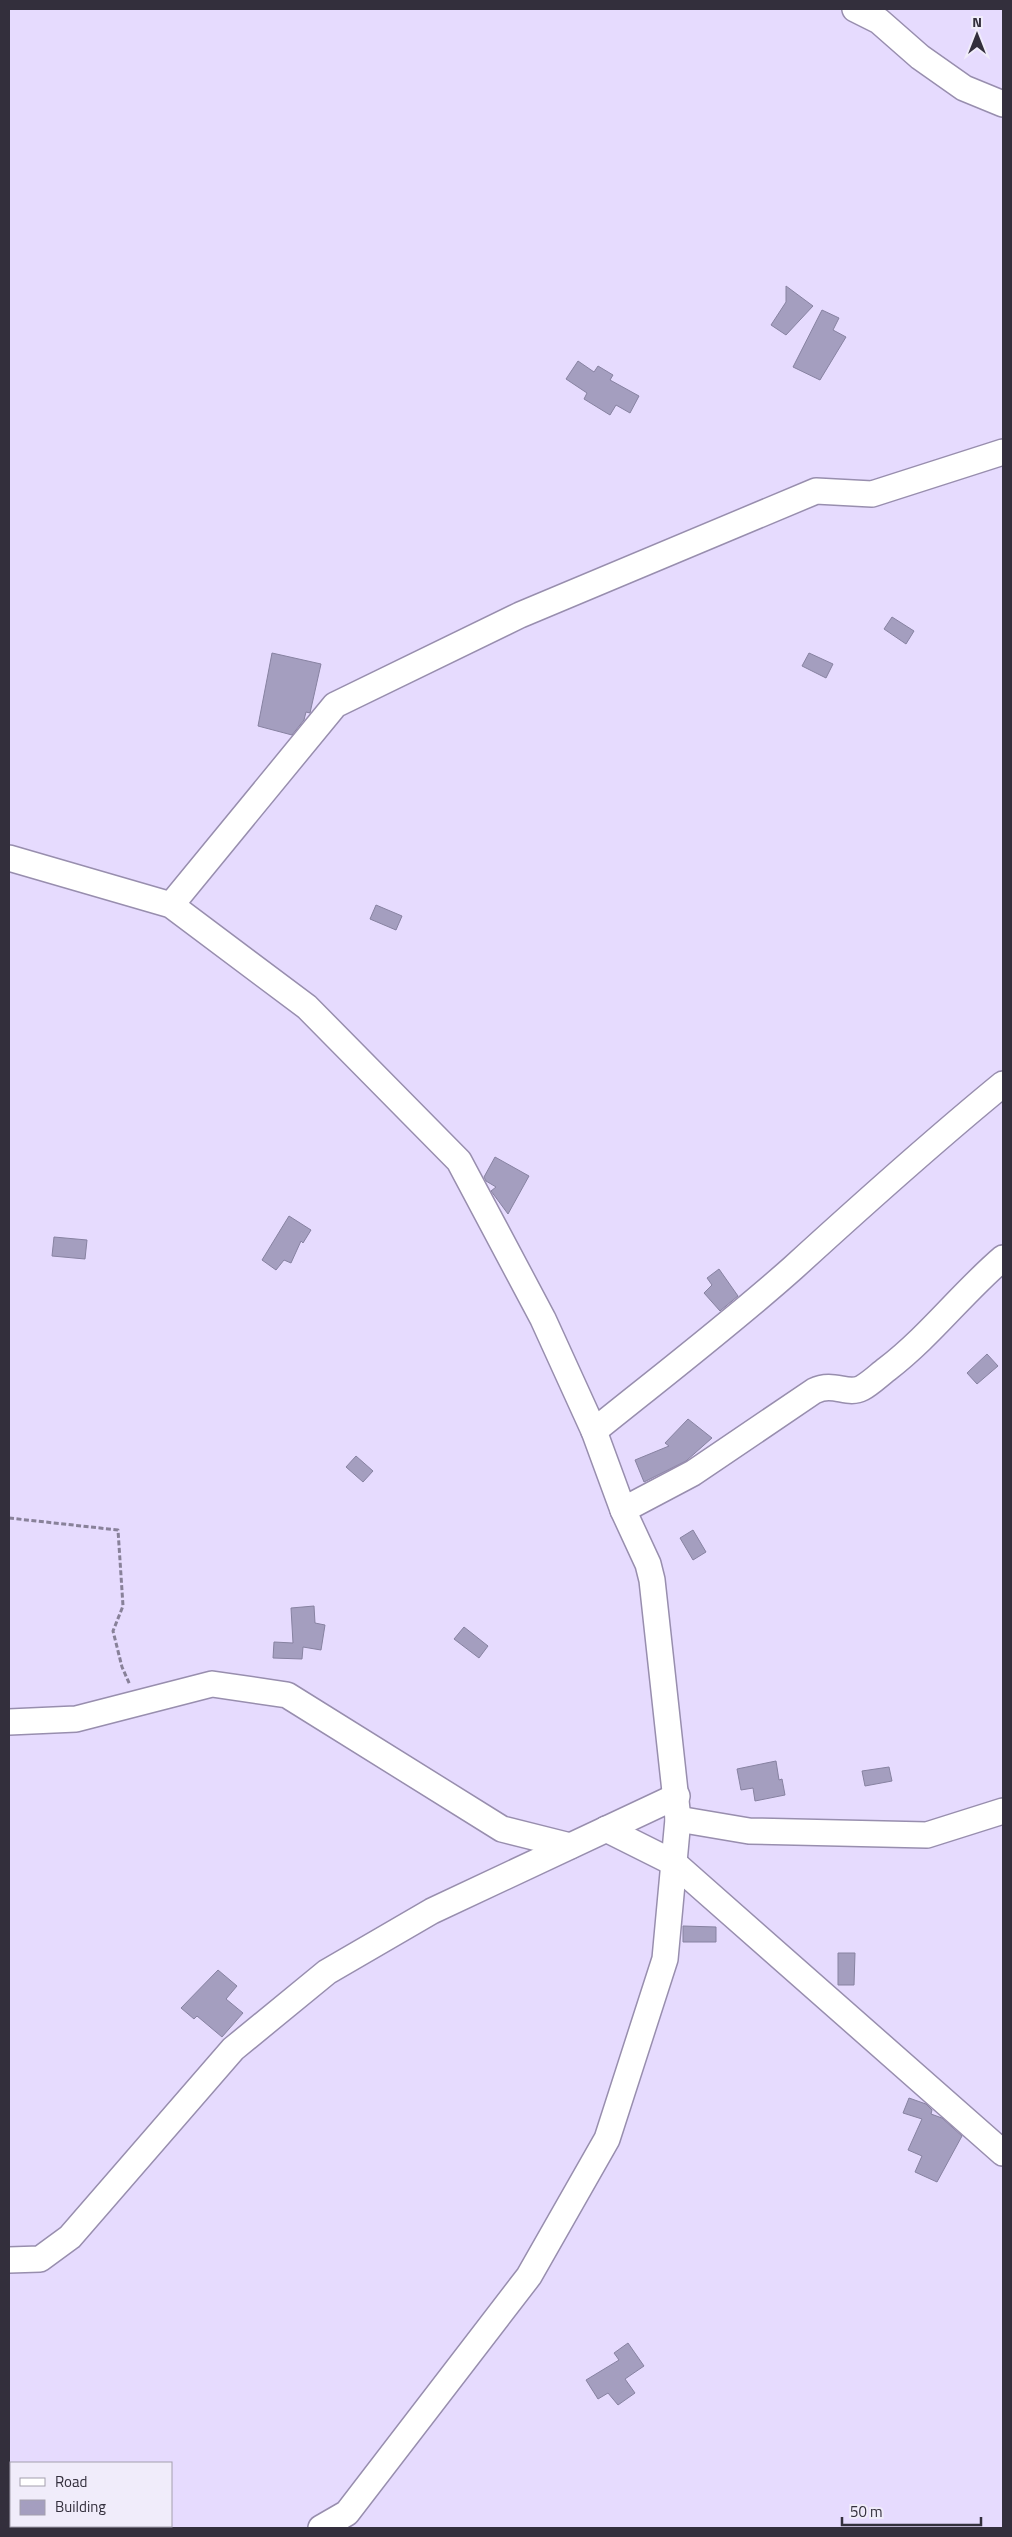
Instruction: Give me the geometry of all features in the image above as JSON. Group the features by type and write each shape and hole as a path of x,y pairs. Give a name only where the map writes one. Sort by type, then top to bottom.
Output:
{"street":[{"path":"855,9 879,21 920,57 964,88 1003,104"},
{"path":"171,905 335,705 520,615 816,491 872,494 1003,452"},
{"path":"9,858 171,905 307,1007 459,1161 544,1319 594,1431 624,1510 648,1564 652,1580 677,1808 674,1863 664,1959 607,2139 529,2276 347,2513 321,2528"},
{"path":"594,1431 718,1332 792,1268 881,1186 1003,1084"},
{"path":"624,1510 693,1473 814,1391 829,1386 850,1391 863,1388 914,1348 979,1279 1003,1258"},
{"path":"9,1722 76,1720 212,1684 287,1696 502,1829 570,1846"},
{"path":"9,2260 40,2259 70,2237 234,2049 327,1972 432,1911 606,1829 677,1808 749,1831 927,1835 1003,1810"},
{"path":"606,1829 674,1863 1003,2154"}],"path":[{"path":"9,1518 118,1530 123,1606 113,1631 122,1667 138,1704"}],"building":[{"path":"786,286 813,306 786,335 771,325 786,302"},
{"path":"822,310 839,318 833,330 846,337 820,380 793,367"},
{"path":"578,361 594,372 598,366 613,375 610,380 639,396 630,413 616,405 610,415 584,399 587,393 566,379"},
{"path":"892,617 914,631 906,644 884,629"},
{"path":"272,653 321,664 310,713 306,712 304,720 292,735 258,726"},
{"path":"809,653 833,664 826,678 802,666"},
{"path":"376,905 402,916 396,930 370,919"},
{"path":"495,1157 529,1176 508,1214 491,1191 496,1187 486,1181 484,1177"},
{"path":"289,1216 311,1230 303,1243 301,1241 291,1263 284,1260 276,1270 262,1260"},
{"path":"54,1237 87,1240 85,1259 52,1256"},
{"path":"719,1269 738,1296 720,1311 704,1293 712,1285 707,1278"},
{"path":"987,1354 998,1366 977,1384 967,1373"},
{"path":"688,1419 712,1438 686,1461 644,1482 635,1460 669,1446 665,1443"},
{"path":"356,1456 373,1471 363,1482 346,1467"},
{"path":"693,1530 706,1552 693,1560 680,1538"},
{"path":"314,1606 315,1623 325,1625 321,1650 303,1647 302,1659 273,1658 274,1642 293,1643 291,1608"},
{"path":"464,1627 488,1646 479,1658 454,1639"},
{"path":"776,1761 779,1780 782,1779 785,1795 755,1801 753,1788 741,1790 737,1769"},
{"path":"889,1767 892,1781 865,1786 862,1771"},
{"path":"683,1926 716,1927 716,1942 683,1942"},
{"path":"838,1953 855,1953 854,1985 838,1985"},
{"path":"218,1970 237,1986 226,1999 243,2013 222,2037 197,2016 194,2019 181,2008"},
{"path":"909,2098 926,2104 932,2110 931,2114 942,2118 962,2136 937,2182 915,2172 922,2156 908,2150 922,2119 903,2113"},
{"path":"628,2343 644,2366 625,2379 635,2393 618,2405 608,2393 598,2399 586,2380 619,2360 614,2353"}]}
